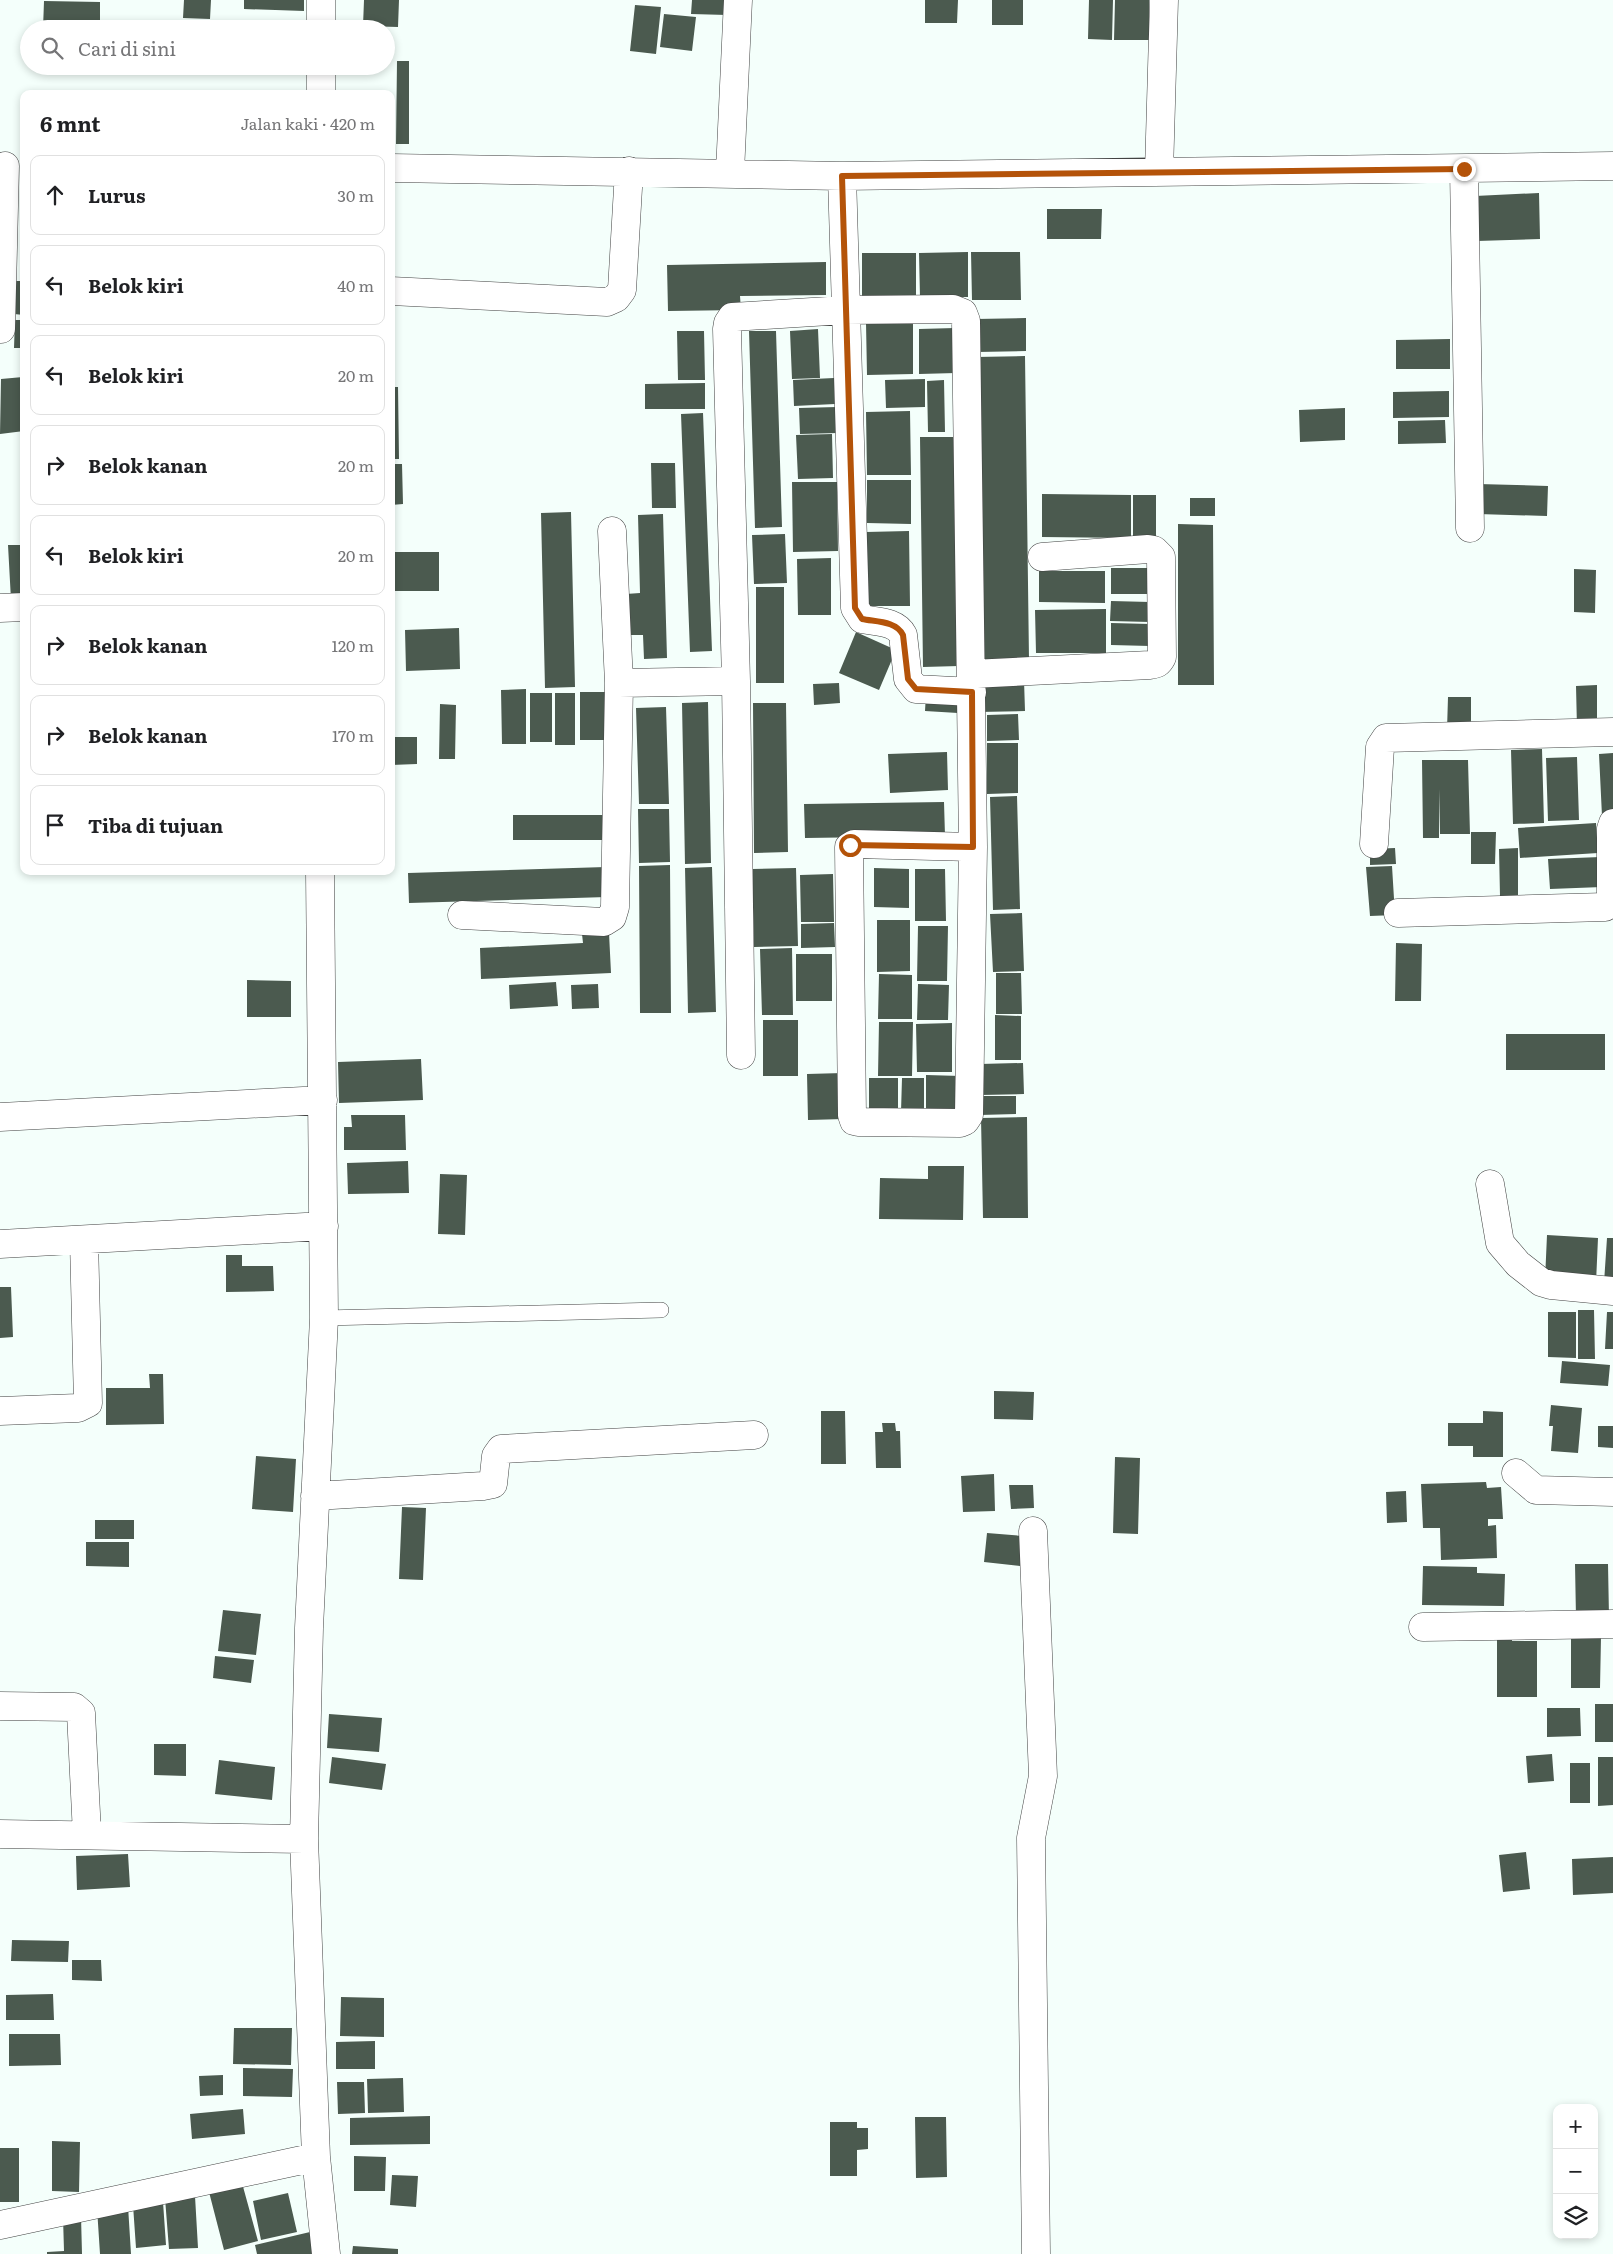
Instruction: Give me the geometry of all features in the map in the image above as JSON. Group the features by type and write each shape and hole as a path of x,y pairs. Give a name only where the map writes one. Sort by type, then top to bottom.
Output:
{"street":[{"path":"321,0 321,20"},
{"path":"730,172 738,0"},
{"path":"1159,172 1164,0"},
{"path":"321,75 321,90"},
{"path":"1,328 9,166"},
{"path":"395,168 730,172 842,176 1613,166"},
{"path":"1464,169 1470,528"},
{"path":"395,290 607,302 616,298 622,290 629,172"},
{"path":"842,176 855,608 862,619 896,625 901,630 908,679 916,689 1150,665 1157,664 1160,661 1162,657 1161,557 1154,550 1042,557"},
{"path":"741,1055 736,681 728,323 732,317 845,310 953,309 962,313 966,321 973,847 969,1115 960,1123 858,1122 854,1120 852,1115 849,847 854,844 973,847"},
{"path":"462,915 604,922 612,917 616,908 620,683 612,531"},
{"path":"0,608 20,607"},
{"path":"620,683 736,681"},
{"path":"1374,844 1380,747 1382,741 1386,738 1613,732"},
{"path":"1398,913 1605,907 1611,900 1610,829 1613,823"},
{"path":"320,875 324,1318 308,1628 304,1839 316,2157 326,2254"},
{"path":"0,1117 323,1100"},
{"path":"1490,1184 1500,1243 1518,1264 1541,1282 1551,1285 1613,1291"},
{"path":"0,1244 324,1226"},
{"path":"0,1411 78,1408 88,1403 84,1240"},
{"path":"315,1496 493,1484 496,1456 501,1449 754,1435"},
{"path":"1516,1474 1536,1490 1613,1492"},
{"path":"1033,1531 1040,1788 1031,1838 1036,2254"},
{"path":"1423,1627 1613,1624"},
{"path":"0,1706 74,1707 81,1713 87,1834"},
{"path":"0,1834 304,1839"},
{"path":"0,2225 316,2157"}],"lane":[{"path":"324,1318 661,1310"}],"building":[{"path":"184,0 211,0 210,19 183,18"},
{"path":"244,0 304,0 304,11 244,9"},
{"path":"364,0 399,0 398,27 395,27 395,20 363,20"},
{"path":"692,0 727,0 727,15 691,14"},
{"path":"925,0 958,0 957,23 925,23"},
{"path":"992,0 1023,0 1023,25 992,25"},
{"path":"1089,0 1113,0 1112,40 1088,39"},
{"path":"1115,0 1149,0 1149,40 1114,40"},
{"path":"44,1 100,2 100,20 43,20"},
{"path":"635,5 661,7 656,54 630,51"},
{"path":"664,14 696,17 692,51 660,47"},
{"path":"397,61 409,61 409,144 396,144"},
{"path":"1539,193 1540,239 1477,241 1475,196"},
{"path":"1047,209 1102,209 1101,239 1047,239"},
{"path":"968,252 968,297 920,297 919,253"},
{"path":"971,252 1020,252 1021,300 972,300"},
{"path":"862,253 916,253 916,301 862,301"},
{"path":"826,262 826,295 740,296 741,310 668,311 667,265"},
{"path":"15,281 20,281 20,315 14,314"},
{"path":"1026,318 1026,351 977,352 976,319"},
{"path":"15,320 20,320 20,348 14,348"},
{"path":"913,322 913,374 867,375 866,323"},
{"path":"955,328 956,373 919,374 919,329"},
{"path":"818,329 820,378 792,379 790,331"},
{"path":"677,331 704,331 705,380 678,380"},
{"path":"749,331 776,331 782,527 755,528"},
{"path":"1450,339 1450,369 1396,369 1396,340"},
{"path":"1025,356 1029,659 979,659 976,357"},
{"path":"20,377 20,432 0,434 1,379"},
{"path":"834,378 835,404 794,406 793,380"},
{"path":"925,379 925,407 886,408 885,380"},
{"path":"944,380 945,432 928,432 927,381"},
{"path":"705,383 705,409 645,409 645,384"},
{"path":"395,387 398,387 399,459 395,459"},
{"path":"1449,391 1449,417 1393,418 1393,392"},
{"path":"837,407 838,433 800,434 799,408"},
{"path":"1345,408 1345,440 1300,442 1299,410"},
{"path":"910,411 911,475 867,475 866,412"},
{"path":"703,413 712,651 690,652 681,414"},
{"path":"1445,420 1446,443 1398,444 1398,421"},
{"path":"832,434 833,478 798,479 796,435"},
{"path":"920,437 955,437 959,666 923,667"},
{"path":"651,463 675,463 676,508 652,508"},
{"path":"395,464 402,464 403,504 395,505"},
{"path":"867,480 911,480 911,524 867,523"},
{"path":"792,482 837,482 838,551 793,552"},
{"path":"1478,484 1548,486 1547,516 1478,514"},
{"path":"1042,494 1131,495 1131,538 1042,537"},
{"path":"1133,495 1156,495 1156,538 1133,538"},
{"path":"1190,498 1215,498 1215,516 1190,516"},
{"path":"571,512 575,687 545,688 541,513"},
{"path":"663,514 667,658 644,659 643,635 627,635 626,594 640,593 638,515"},
{"path":"1178,524 1213,525 1214,685 1178,685"},
{"path":"909,531 910,606 867,606 866,532"},
{"path":"785,534 787,583 754,584 752,535"},
{"path":"8,545 20,545 20,599 11,600"},
{"path":"395,552 439,552 439,591 395,591"},
{"path":"831,558 831,615 798,615 797,559"},
{"path":"1111,568 1147,568 1148,594 1111,594"},
{"path":"1574,569 1596,570 1595,613 1574,612"},
{"path":"1039,571 1105,571 1105,603 1039,602"},
{"path":"756,587 784,587 784,683 756,683"},
{"path":"1111,601 1150,602 1150,622 1110,621"},
{"path":"1106,609 1106,653 1036,653 1035,610"},
{"path":"1111,623 1150,624 1150,646 1111,645"},
{"path":"459,628 460,669 406,671 405,630"},
{"path":"856,632 896,650 879,690 839,673"},
{"path":"1024,680 1025,711 978,712 978,681"},
{"path":"839,683 840,703 814,705 813,684"},
{"path":"1597,685 1597,728 1577,728 1576,686"},
{"path":"526,689 526,744 502,744 501,690"},
{"path":"580,692 608,692 608,740 580,740"},
{"path":"530,693 552,693 552,742 530,742"},
{"path":"555,693 575,693 575,745 555,745"},
{"path":"926,694 959,695 958,713 925,711"},
{"path":"1448,697 1471,697 1471,730 1447,730"},
{"path":"708,702 711,863 685,864 682,703"},
{"path":"753,703 786,703 788,852 754,853"},
{"path":"440,704 456,705 455,759 439,759"},
{"path":"666,707 669,804 639,804 636,708"},
{"path":"1018,714 1019,740 987,741 987,715"},
{"path":"395,737 417,737 417,764 395,765"},
{"path":"987,743 1018,743 1018,793 987,794"},
{"path":"1542,749 1544,823 1513,824 1511,750"},
{"path":"947,752 948,790 890,793 888,754"},
{"path":"1613,753 1613,815 1602,816 1599,754"},
{"path":"1577,757 1579,820 1548,821 1546,758"},
{"path":"1422,760 1468,760 1470,834 1440,834 1439,789 1439,838 1423,838"},
{"path":"1017,796 1020,909 993,910 990,797"},
{"path":"944,802 945,836 805,838 804,804"},
{"path":"638,809 669,809 670,862 639,863"},
{"path":"513,815 603,815 603,840 513,840"},
{"path":"1596,823 1598,853 1520,858 1518,828"},
{"path":"1471,832 1496,832 1495,864 1471,864"},
{"path":"1395,848 1396,864 1370,865 1370,849"},
{"path":"1518,848 1518,896 1500,896 1499,849"},
{"path":"1601,857 1602,887 1550,889 1548,859"},
{"path":"670,865 671,1013 640,1013 639,866"},
{"path":"1392,866 1395,915 1370,916 1366,867"},
{"path":"606,867 607,897 409,903 408,873"},
{"path":"712,867 716,1012 688,1013 685,868"},
{"path":"796,868 798,946 754,947 752,869"},
{"path":"874,868 909,869 909,908 874,907"},
{"path":"915,869 945,869 946,921 915,921"},
{"path":"833,874 834,922 801,922 800,875"},
{"path":"1022,913 1024,971 993,972 990,914"},
{"path":"877,920 910,920 910,971 877,972"},
{"path":"834,923 835,947 801,948 801,924"},
{"path":"918,926 948,926 947,981 917,981"},
{"path":"609,933 611,973 481,979 480,948 583,943 582,934"},
{"path":"1396,943 1422,944 1421,1001 1395,1001"},
{"path":"792,948 793,1015 762,1015 760,949"},
{"path":"796,954 832,954 832,1001 796,1001"},
{"path":"996,973 1021,973 1022,1014 996,1014"},
{"path":"879,974 912,975 912,1019 878,1019"},
{"path":"247,980 291,981 291,1017 247,1017"},
{"path":"556,982 558,1006 510,1009 509,985"},
{"path":"598,984 599,1008 572,1009 571,985"},
{"path":"918,984 949,985 948,1020 917,1020"},
{"path":"995,1015 1021,1016 1021,1060 995,1060"},
{"path":"763,1020 798,1020 798,1076 763,1076"},
{"path":"879,1022 913,1022 912,1076 878,1076"},
{"path":"952,1023 952,1072 917,1072 916,1024"},
{"path":"1506,1034 1605,1034 1605,1070 1506,1070"},
{"path":"421,1059 423,1100 339,1103 338,1062"},
{"path":"1023,1063 1024,1094 981,1095 980,1064"},
{"path":"843,1073 844,1119 808,1120 807,1074"},
{"path":"926,1075 961,1076 961,1112 926,1112"},
{"path":"869,1078 898,1078 898,1119 869,1119"},
{"path":"902,1078 924,1078 924,1113 901,1112"},
{"path":"979,1096 1016,1096 1016,1114 980,1115"},
{"path":"351,1115 405,1115 406,1150 344,1150 344,1127 352,1127"},
{"path":"1027,1117 1028,1218 983,1218 981,1118"},
{"path":"408,1161 409,1193 348,1194 347,1163"},
{"path":"928,1166 964,1166 963,1220 879,1219 880,1178 928,1179"},
{"path":"440,1174 467,1175 465,1235 438,1234"},
{"path":"1547,1235 1598,1238 1596,1283 1545,1280"},
{"path":"1607,1238 1613,1238 1613,1283 1604,1283"},
{"path":"226,1255 242,1255 242,1266 273,1266 274,1291 226,1292"},
{"path":"0,1287 11,1287 13,1337 0,1338"},
{"path":"1578,1310 1594,1310 1595,1359 1578,1359"},
{"path":"1548,1312 1576,1312 1576,1358 1548,1357"},
{"path":"1607,1312 1613,1312 1613,1349 1605,1349"},
{"path":"1562,1361 1610,1365 1608,1386 1560,1383"},
{"path":"149,1374 163,1374 164,1424 106,1425 106,1388 150,1388"},
{"path":"994,1391 1034,1392 1033,1420 994,1419"},
{"path":"1551,1405 1582,1408 1578,1453 1551,1451 1553,1426 1549,1426"},
{"path":"821,1411 845,1411 846,1464 821,1464"},
{"path":"1483,1411 1503,1412 1503,1457 1473,1457 1473,1446 1448,1446 1448,1423 1483,1423"},
{"path":"882,1423 895,1423 896,1431 900,1431 901,1468 876,1468 875,1432 883,1432"},
{"path":"1598,1426 1613,1426 1613,1448 1598,1447"},
{"path":"256,1456 296,1459 293,1512 252,1509"},
{"path":"1115,1457 1140,1458 1138,1534 1113,1533"},
{"path":"994,1474 995,1511 963,1512 961,1476"},
{"path":"1486,1482 1487,1488 1501,1487 1503,1519 1488,1519 1488,1526 1496,1525 1497,1558 1441,1560 1440,1528 1423,1528 1421,1484"},
{"path":"1009,1485 1033,1485 1034,1508 1011,1509"},
{"path":"1406,1491 1407,1522 1387,1523 1386,1492"},
{"path":"402,1507 426,1508 423,1580 399,1579"},
{"path":"95,1520 134,1520 134,1539 95,1539"},
{"path":"987,1533 1023,1536 1020,1566 984,1562"},
{"path":"86,1542 129,1542 129,1567 86,1566"},
{"path":"1575,1564 1608,1564 1609,1617 1576,1618"},
{"path":"1423,1566 1477,1567 1477,1573 1505,1574 1504,1606 1422,1605"},
{"path":"223,1610 261,1614 256,1655 218,1651"},
{"path":"1512,1632 1512,1641 1537,1641 1537,1697 1497,1697 1497,1633"},
{"path":"1571,1636 1601,1637 1600,1688 1571,1688"},
{"path":"215,1656 254,1660 251,1683 213,1678"},
{"path":"1595,1704 1613,1704 1613,1742 1595,1742"},
{"path":"1547,1708 1580,1708 1581,1736 1547,1737"},
{"path":"329,1714 382,1718 379,1752 327,1748"},
{"path":"154,1744 186,1744 186,1776 154,1775"},
{"path":"1552,1754 1554,1781 1528,1783 1526,1756"},
{"path":"332,1757 386,1764 382,1790 329,1783"},
{"path":"1598,1757 1613,1757 1613,1805 1598,1806"},
{"path":"219,1760 275,1767 272,1800 215,1794"},
{"path":"1570,1763 1590,1763 1590,1803 1570,1803"},
{"path":"1526,1852 1530,1889 1503,1892 1499,1855"},
{"path":"128,1854 130,1887 77,1890 76,1856"},
{"path":"1613,1857 1613,1893 1573,1895 1572,1859"},
{"path":"12,1940 69,1941 68,1962 11,1961"},
{"path":"72,1960 101,1960 102,1981 72,1980"},
{"path":"53,1994 54,2020 6,2020 6,1995"},
{"path":"341,1997 384,1998 384,2037 340,2036"},
{"path":"234,2028 292,2028 291,2065 233,2064"},
{"path":"9,2034 60,2034 61,2065 9,2066"},
{"path":"375,2041 375,2069 336,2069 336,2042"},
{"path":"243,2068 293,2069 292,2097 243,2096"},
{"path":"223,2075 223,2095 200,2096 199,2076"},
{"path":"403,2078 404,2112 368,2113 367,2079"},
{"path":"337,2082 364,2082 365,2113 338,2114"},
{"path":"243,2109 245,2134 192,2139 190,2114"},
{"path":"430,2116 430,2144 350,2145 350,2118"},
{"path":"915,2117 946,2117 947,2177 916,2178"},
{"path":"830,2122 857,2122 857,2128 868,2128 868,2149 857,2150 857,2176 830,2176"},
{"path":"52,2141 80,2142 79,2192 52,2191"},
{"path":"0,2148 19,2148 19,2202 0,2202"},
{"path":"354,2156 386,2157 385,2191 354,2191"},
{"path":"392,2175 418,2176 416,2207 390,2205"},
{"path":"242,2183 258,2241 224,2250 209,2192"},
{"path":"288,2193 297,2232 261,2240 253,2201"},
{"path":"195,2196 198,2248 169,2249 165,2198"},
{"path":"163,2202 166,2245 136,2248 133,2205"},
{"path":"128,2206 131,2254 100,2254 97,2208"},
{"path":"81,2216 82,2254 47,2254 47,2252 64,2251 63,2217"},
{"path":"310,2232 315,2254 257,2254 255,2245"},
{"path":"353,2246 398,2249 398,2254 352,2254"}],"route":[{"path":"850,845 973,847 972,692 916,689 908,679 901,630 896,625 862,619 855,608 842,176 1464,169"}]}
